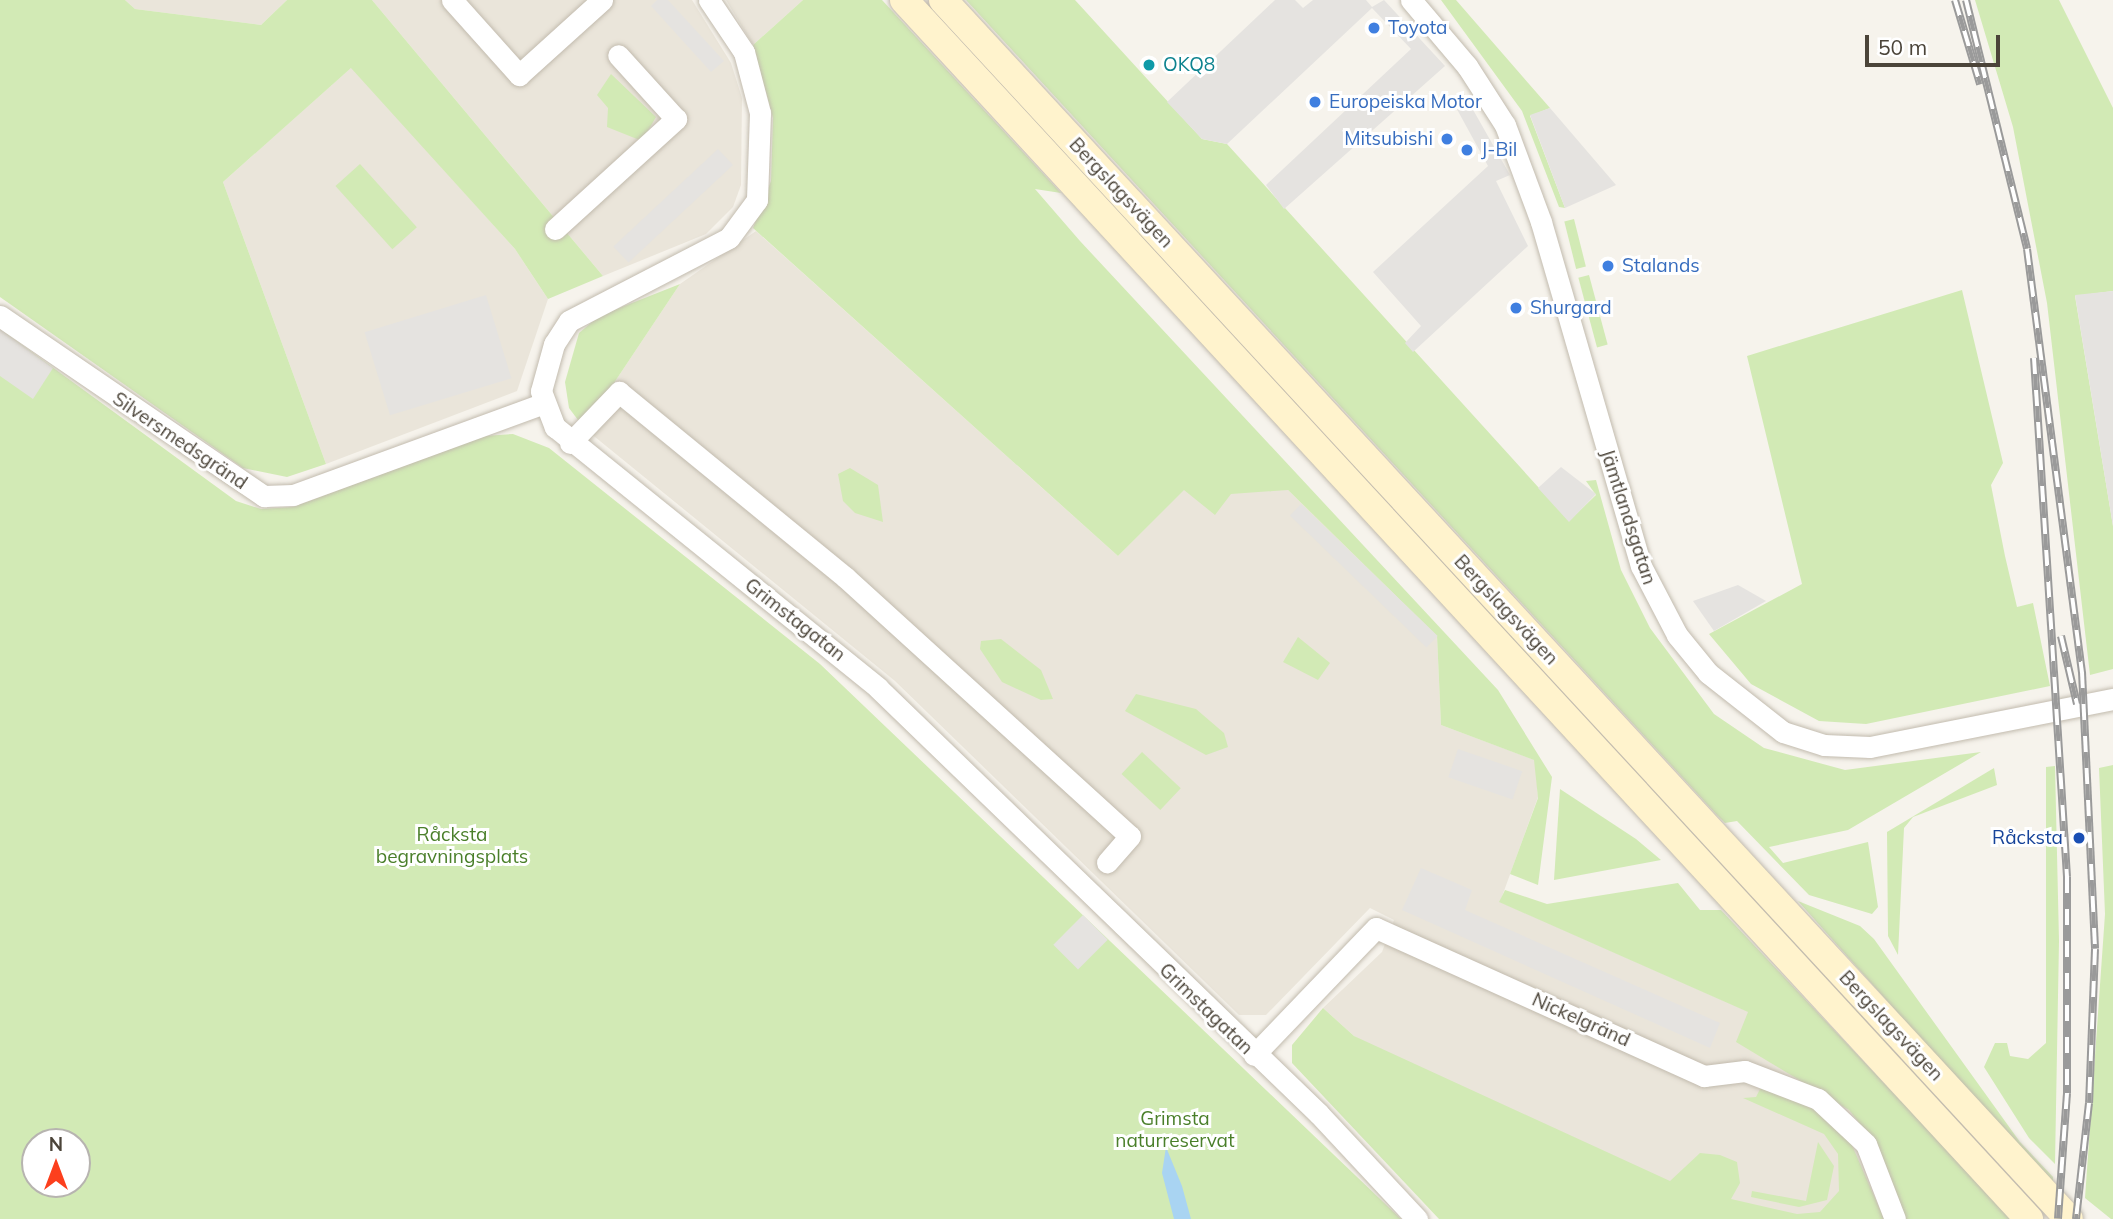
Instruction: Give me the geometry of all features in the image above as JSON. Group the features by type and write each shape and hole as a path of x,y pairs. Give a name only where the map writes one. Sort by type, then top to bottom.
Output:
{"main road":[{"name":"Bergslagsvägen","path":"904,0 2029,1219"},
{"name":"Bergslagsvägen","path":"943,0 2069,1219"}],"street":[{"path":"452,0 519,75 602,0"},
{"path":"544,403 545,367 569,321 614,292 729,238 757,200 760,113 744,52 709,0"},
{"name":"Jämtlandsgatan","path":"1410,0 1467,66 1505,125 1541,222 1642,566 1677,635 1708,673 1783,732 1824,745 1870,747 2113,699"},
{"path":"555,229 676,119 618,55"},
{"name":"Silversmedsgränd","path":"0,316 264,496 293,495 415,445 544,403"},
{"path":"570,443 619,392 845,577 1130,836 1107,862"},
{"name":"Grimstagatan","path":"544,403 570,443 814,630 1254,1055 1417,1219"},
{"name":"Nickelgränd","path":"1254,1055 1376,928 1704,1076 1745,1071 1818,1099 1866,1144 1895,1219"}],"shaded area":[{"path":"125,0 287,0 261,25 135,9"},
{"path":"372,0 692,0 731,63 742,98 741,185 733,207 706,234 603,276"},
{"path":"657,0 668,0 724,61 711,72 651,6"},
{"path":"726,0 803,0 753,45"},
{"path":"1275,0 1295,0 1303,8 1313,0 1366,0 1372,7 1384,0 1445,66 1284,209 1266,185 1411,49 1372,8 1227,144 1202,139 1167,102"},
{"path":"352,67 515,249 548,299 517,391 326,464 223,182"},
{"path":"1463,92 1510,175 1496,181 1528,246 1413,352 1405,343 1421,326 1373,272 1488,166 1453,102"},
{"path":"1550,108 1616,185 1565,208 1530,115"},
{"path":"718,149 733,165 628,263 613,247"},
{"path":"756,231 1118,556 1184,489 1288,490 1437,636 1441,725 1535,760 1538,797 1500,902 1749,1012 1806,1080 1849,1110 1875,1143 1905,1219 1667,1219 1354,1036 1323,1008 1382,952 1394,920 1370,908 1266,1015 1239,1015 895,681 584,428 680,284"},
{"path":"2113,291 2113,526 2075,295"},
{"path":"486,295 511,378 390,415 365,332"},
{"path":"0,329 53,368 33,399 0,376"},
{"path":"1561,467 1596,494 1569,522 1538,488"},
{"path":"1301,504 1438,636 1427,647 1290,516"},
{"path":"1738,585 1766,601 1714,631 1693,601"},
{"path":"1458,749 1522,771 1513,800 1448,777"},
{"path":"1421,868 1472,890 1465,910 1720,1023 1710,1048 1402,910"},
{"path":"1083,915 1108,940 1078,969 1053,945"}],"green space":[{"path":"0,0 125,0 135,9 261,25 287,0 372,0 603,276 548,299 515,249 351,68 223,182 326,464 287,477 243,468 0,297"},
{"path":"803,0 882,0 1061,193 1035,189 1080,241 1498,690 1552,777 1538,885 1510,874 1538,798 1534,760 1441,725 1437,636 1288,490 1231,494 1215,515 1184,490 1118,556 753,228 771,181 773,118 753,45"},
{"path":"966,0 1075,0 1202,139 1227,144 1569,521 1596,495 1586,481 1596,480 1621,570 1650,628 1714,714 1764,748 1845,770 1981,752 1848,830 1769,847 1783,863 1868,842 1878,907 1872,914 1809,895 1737,821 1725,823 1716,814"},
{"path":"1441,0 1456,0 1550,108 1530,116 1565,208 1559,207 1522,111"},
{"path":"1975,0 2059,0 2113,108 2113,291 2075,296 2113,526 2113,669 2090,675 2047,303 2013,127"},
{"path":"611,74 656,117 642,141 607,127 608,108 597,95"},
{"path":"360,164 417,227 392,249 335,186"},
{"path":"1574,219 1586,267 1576,269 1564,221"},
{"path":"1589,275 1608,345 1597,347 1578,278"},
{"path":"680,284 584,428 569,408 565,382 579,333 599,316"},
{"path":"1962,290 2003,463 1991,485 2005,556 2017,607 2033,603 2050,686 1866,724 1819,721 1751,684 1709,634 1802,584 1747,356"},
{"name":"Råcksta begravningsplats","path":"0,329 236,501 261,509 293,507 484,436 513,434 549,448 820,664 1401,1219 0,1219"},
{"path":"850,468 878,485 883,522 855,513 843,501 838,474"},
{"path":"1298,637 1330,663 1318,680 1283,662"},
{"path":"1001,639 1041,670 1053,699 1041,700 1002,682 980,649 981,641"},
{"path":"1136,694 1196,709 1224,733 1228,747 1206,755 1125,711"},
{"path":"1142,752 1181,788 1160,810 1122,774"},
{"path":"2113,765 2111,1219 2085,1198 2105,914 2099,768"},
{"path":"2055,766 2059,941 2055,1164 2029,1138 1984,1067 1995,1043 2007,1043 2010,1056 2028,1059 2046,1043 2046,767"},
{"path":"1994,768 1997,785 1913,817 1904,828 1898,955 1888,936 1887,832"},
{"path":"1560,789 1636,839 1661,860 1554,880"},
{"path":"1678,883 1700,910 1721,910 2012,1219 1905,1219 1875,1143 1849,1110 1736,1042 1748,1012 1499,902 1505,890 1547,904"},
{"path":"1798,901 1860,926 1874,939 2020,1142 2053,1177 2053,1187"},
{"path":"1323,1008 1354,1036 1670,1181 1700,1153 1720,1155 1737,1162 1740,1183 1731,1199 1797,1214 1820,1212 1839,1191 1838,1154 1824,1134 1743,1098 1756,1097 1763,1083 1808,1104 1848,1136 1884,1219 1439,1219 1292,1063 1292,1045"},
{"path":"1818,1142 1834,1166 1827,1200 1799,1207 1751,1197 1752,1191 1806,1201"}],"water":[{"path":"1166,1147 1182,1186 1191,1219 1174,1219 1162,1173"}],"railway":[{"path":"1955,0 1980,84"},
{"path":"1966,0 2027,249 2082,672 2095,949 2089,1103 2076,1219"},
{"path":"2034,358 2067,877 2067,1093 2058,1219"},
{"path":"2061,636 2077,704"}],"place":[{"name":"Toyota","path":"1374,28"},
{"name":"OKQ8","path":"1149,65"},
{"name":"Europeiska Motor","path":"1315,102"},
{"name":"Mitsubishi","path":"1447,139"},
{"name":"J-Bil","path":"1467,150"},
{"name":"Stalands","path":"1608,266"},
{"name":"Shurgard","path":"1516,308"},
{"name":"Råcksta","path":"2079,838"}],"park label":[{"name":"Grimsta naturreservat","path":"1175,1130"}]}
